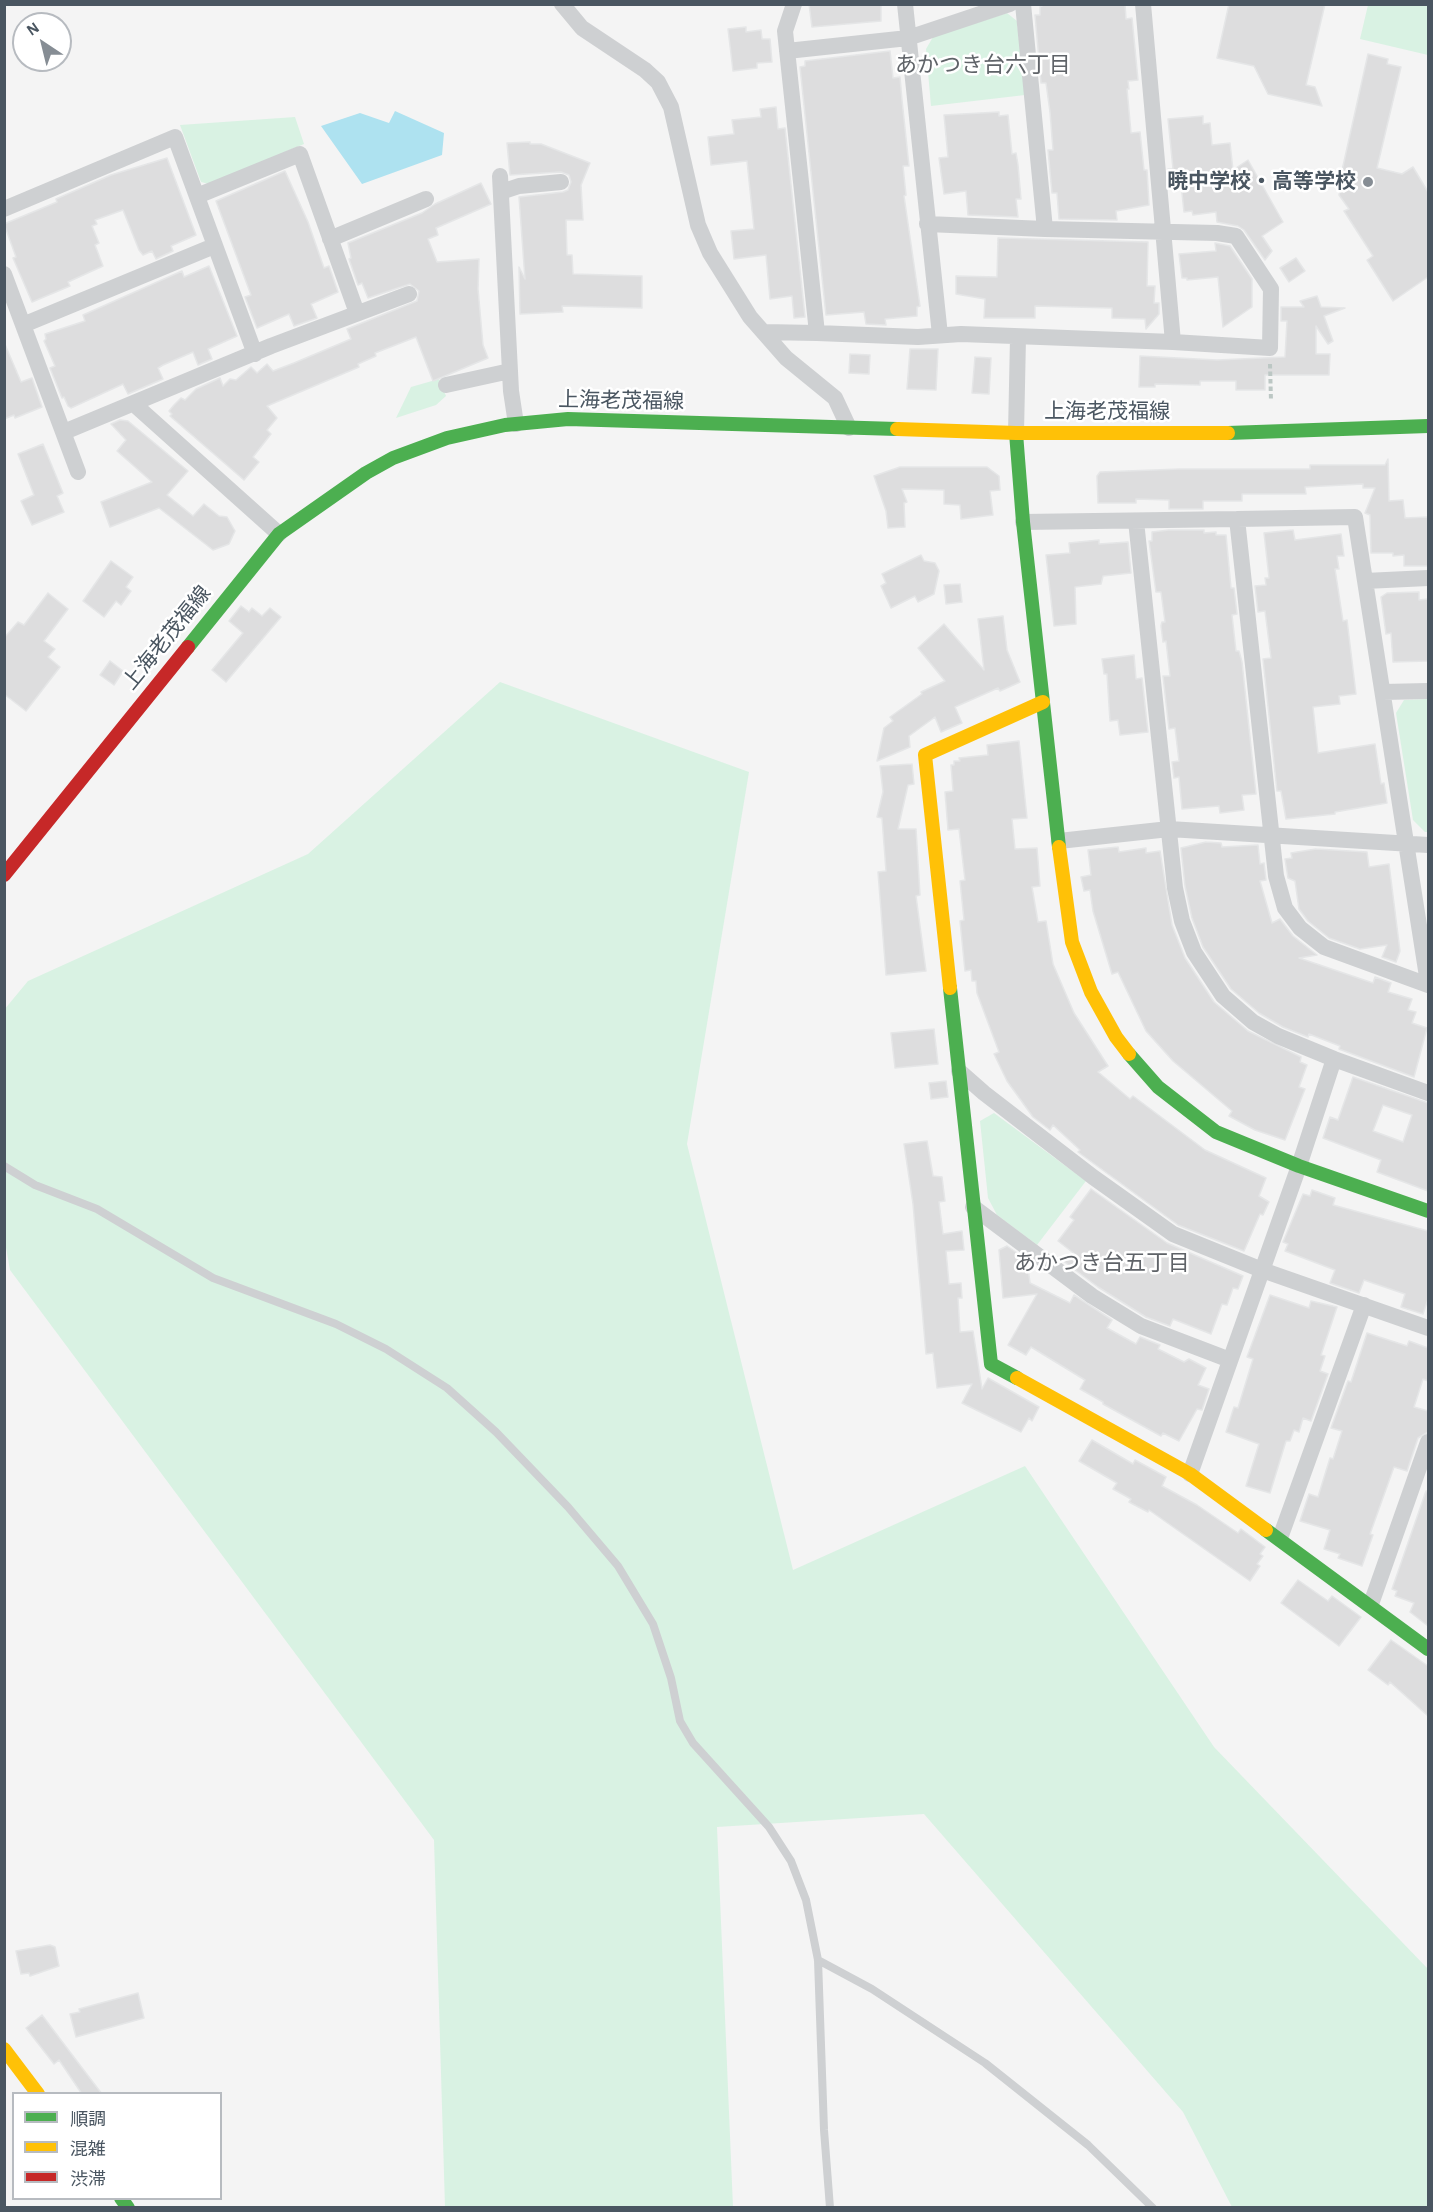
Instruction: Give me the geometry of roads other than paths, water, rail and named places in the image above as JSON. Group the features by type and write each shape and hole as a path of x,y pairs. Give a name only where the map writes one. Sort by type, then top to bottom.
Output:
{"street":[{"path":"562,4 582,28 645,70 667,96 698,225 710,253 740,304 786,358 835,398 849,428"},
{"path":"794,4 785,31 817,333"},
{"path":"905,4 940,335"},
{"path":"787,51 908,38 1010,4"},
{"path":"1023,4 1046,229"},
{"path":"1143,4 1173,342"},
{"path":"4,209 175,137 255,354"},
{"path":"196,196 300,154 357,313"},
{"path":"516,424 510,371 500,184 519,186 561,182"},
{"path":"330,239 426,199"},
{"path":"763,332 1173,342 1270,348 1271,289 1236,237 1163,231 927,224"},
{"path":"23,325 214,246"},
{"path":"4,274 78,472"},
{"path":"64,432 409,294"},
{"path":"1018,338 1016,433 1023,522 1043,702 1072,942 1091,992 1122,1045 1158,1087 1216,1132 1299,1166 1428,1211"},
{"path":"446,385 510,371"},
{"path":"135,405 279,534"},
{"name":"上海老茂福線","path":"4,875 279,534 366,472 393,458 447,438 516,424 568,419 1016,433 1194,434 1428,426"},
{"path":"1023,522 1355,517 1428,984 1337,953 1312,939 1300,928 1285,908 1280,895 1272,836 1237,519"},
{"path":"1136,521 1175,888 1182,921 1194,952 1223,996 1253,1022 1334,1059 1428,1093"},
{"path":"1365,581 1428,578"},
{"path":"1383,692 1428,691"},
{"path":"1043,702 925,755 991,1364 1190,1474 1371,1604 1428,1649"},
{"path":"1059,841 1169,829 1428,845"},
{"path":"1190,1474 1299,1166 1334,1059"},
{"path":"959,1071 984,1094 1156,1224 1194,1245 1428,1328"},
{"path":"973,1207 1092,1296 1141,1326 1185,1345 1230,1360"},
{"path":"1280,1539 1364,1305"},
{"path":"1371,1604 1428,1442"},
{"path":"4,2049 36,2092"}],"lane":[{"path":"4,1166 35,1185 97,1209 213,1278 336,1324 386,1348 447,1389 496,1432 568,1507 618,1566 653,1624 671,1678 680,1721 693,1743 769,1827 791,1861 806,1900 818,1960 824,2130 830,2208"},
{"path":"818,1960 872,1989 985,2063 1088,2145 1153,2208"}],"water":[{"path":"395,111 444,133 442,155 362,184 321,126 360,113 389,123"}],"place":[{"name":"暁中学校・高等学校","path":"1368,182"}],"district":[{"name":"あかつき台六丁目","path":"983,65"},
{"name":"あかつき台五丁目","path":"1102,1263"}]}
